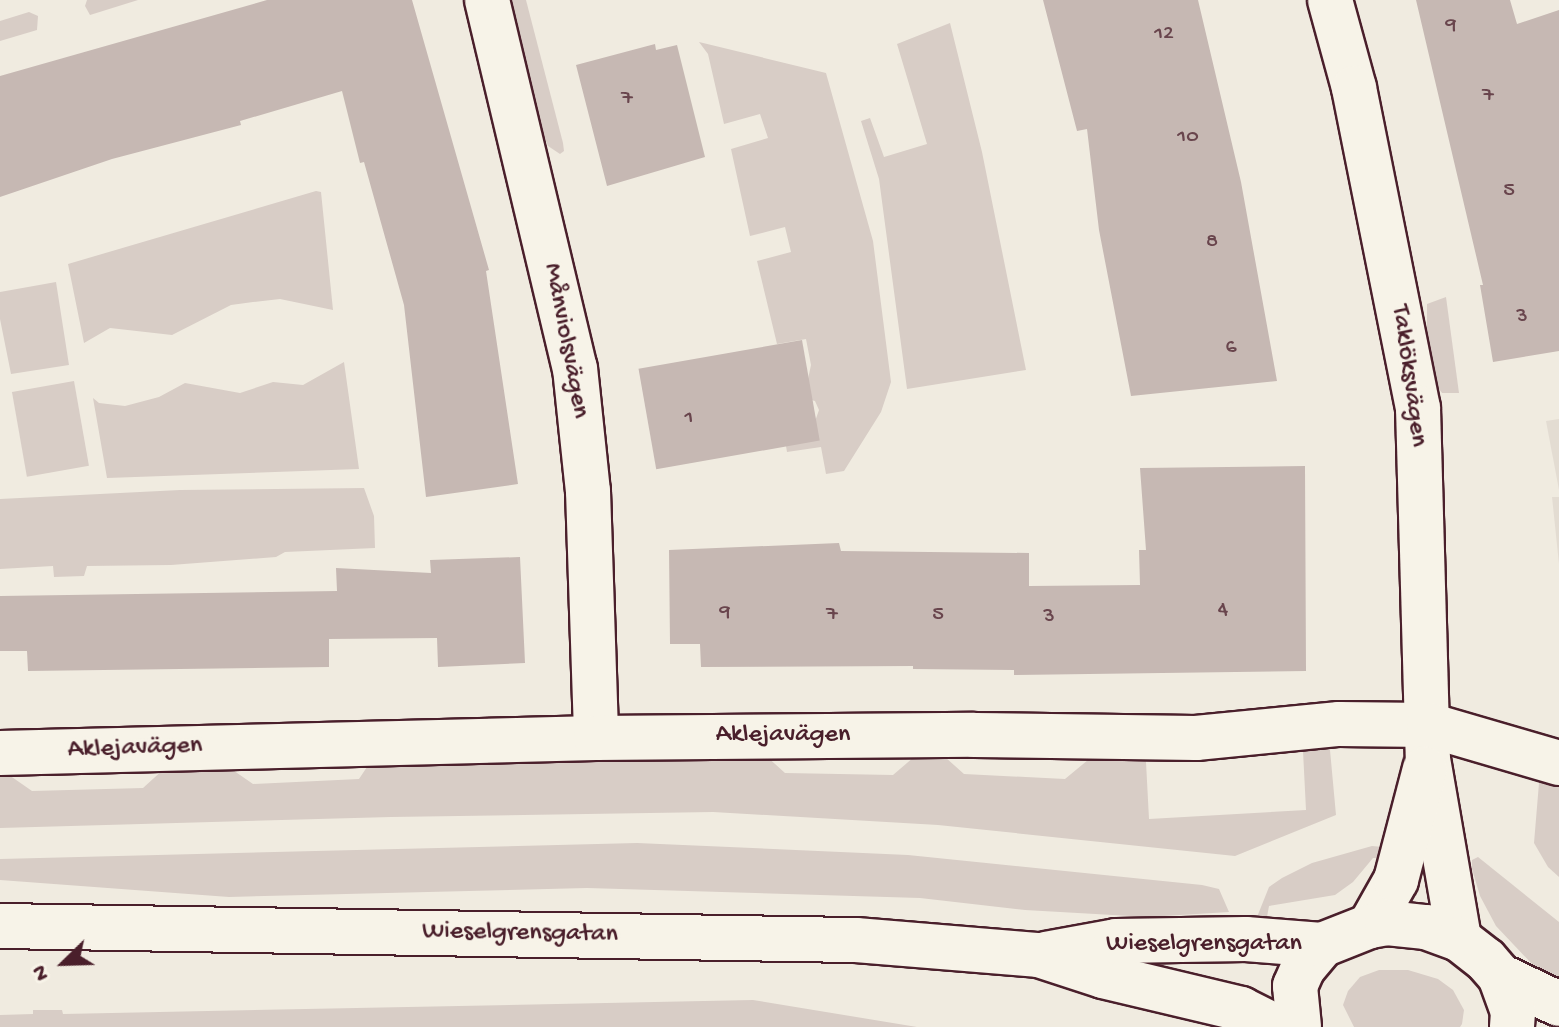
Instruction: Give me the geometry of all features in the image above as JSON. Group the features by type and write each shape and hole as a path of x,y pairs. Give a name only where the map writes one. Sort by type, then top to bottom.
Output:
{"street":[{"name":"Månviolsvägen","path":"487,0 575,368 588,491 596,738"},
{"name":"Taklöksvägen","path":"1330,0 1354,88 1418,408 1429,742 1459,939"},
{"name":"Aklejavägen","path":"0,753 596,738 974,735 1196,738 1339,724 1559,763"},
{"name":"Taklöksvägen","path":"1370,926 1396,880 1429,742"},
{"name":"Wieselgrensgatan","path":"1039,955 1116,941 1246,939 1322,945 1370,926 1408,924 1459,939 1486,960 1500,976 1513,1012 1512,1027"},
{"name":"Wieselgrensgatan","path":"0,926 856,940 1039,955 1103,976 1241,1009 1276,1027"},
{"name":"Wieselgrensgatan","path":"1299,1027 1295,986 1303,968 1322,945"},
{"name":"Wieselgrensgatan","path":"1500,976 1559,1004"}],"shaded area":[{"path":"87,0 138,0 90,15 85,6"},
{"path":"512,0 526,0 563,143 564,151 560,154 548,146 542,131"},
{"path":"29,12 38,16 37,30 0,41 0,21"},
{"path":"950,23 982,152 1026,370 907,389 879,179 861,121 870,118 884,157 927,144 897,44"},
{"path":"699,42 826,73 873,241 891,382 881,412 844,471 826,474 821,447 787,452 785,440 812,430 819,410 815,401 804,398 811,365 806,339 777,344 757,261 791,252 785,227 750,236 731,149 768,138 760,114 724,124 708,54"},
{"path":"321,192 333,310 280,299 253,302 231,305 172,335 110,328 84,343 68,264"},
{"path":"56,282 69,365 11,374 0,319 0,292"},
{"path":"1446,297 1459,393 1442,393 1437,386 1427,336 1427,304"},
{"path":"344,362 359,469 107,478 93,398 99,403 125,406 159,397 185,383 240,393 273,382 303,385"},
{"path":"74,381 89,466 27,477 12,392"},
{"path":"1559,419 1559,490 1546,421"},
{"path":"364,488 374,516 375,548 285,552 276,557 171,565 87,566 84,576 54,577 53,566 0,569 0,499 180,490"},
{"path":"1552,497 1559,497 1559,564"},
{"path":"1324,746 1330,750 1336,815 1235,856 938,825 713,812 0,828 0,775 9,775 32,791 143,788 165,768 227,766 253,784 359,779 371,761 764,754 785,773 893,775 914,757 928,754 945,757 964,774 1065,779 1094,755 1142,757 1146,762 1149,819 1306,810 1303,751"},
{"path":"1545,778 1559,783 1559,877 1548,867 1534,843 1539,783"},
{"path":"637,843 908,855 1202,885 1219,889 1229,912 1148,917 1025,910 920,898 587,888 229,897 0,880 0,859"},
{"path":"1372,846 1383,847 1381,858 1373,858 1353,882 1335,895 1269,906 1267,917 1257,917 1269,887 1282,878 1312,863"},
{"path":"1478,857 1559,922 1559,984 1532,964 1496,926 1480,896 1472,869 1472,860"},
{"path":"1379,970 1408,970 1438,979 1453,990 1464,1010 1460,1027 1354,1027 1343,1005 1348,991 1360,977"},
{"path":"753,1000 917,1027 0,1027 0,1015 33,1014 33,1010 62,1010 63,1014"}],"building":[{"path":"267,0 412,0 489,270 486,271 518,484 426,497 404,305 364,162 360,163 342,91 240,121 241,125 112,159 0,197 0,76"},
{"path":"1043,0 1198,0 1241,182 1277,381 1131,396 1099,230 1087,129 1077,131"},
{"path":"1416,0 1510,0 1517,24 1559,10 1559,351 1493,362 1480,285 1483,285"},
{"path":"655,44 656,50 677,45 705,157 607,186 576,65"},
{"path":"802,340 820,440 656,469 639,369"},
{"path":"1305,466 1306,671 1014,675 1014,670 913,669 913,666 701,667 700,644 670,644 669,550 839,543 841,551 1029,553 1029,586 1140,585 1139,550 1146,550 1140,468"},
{"path":"520,557 525,663 438,667 437,638 329,639 329,667 28,671 27,651 0,651 0,596 337,591 336,568 431,573 430,560"}]}
